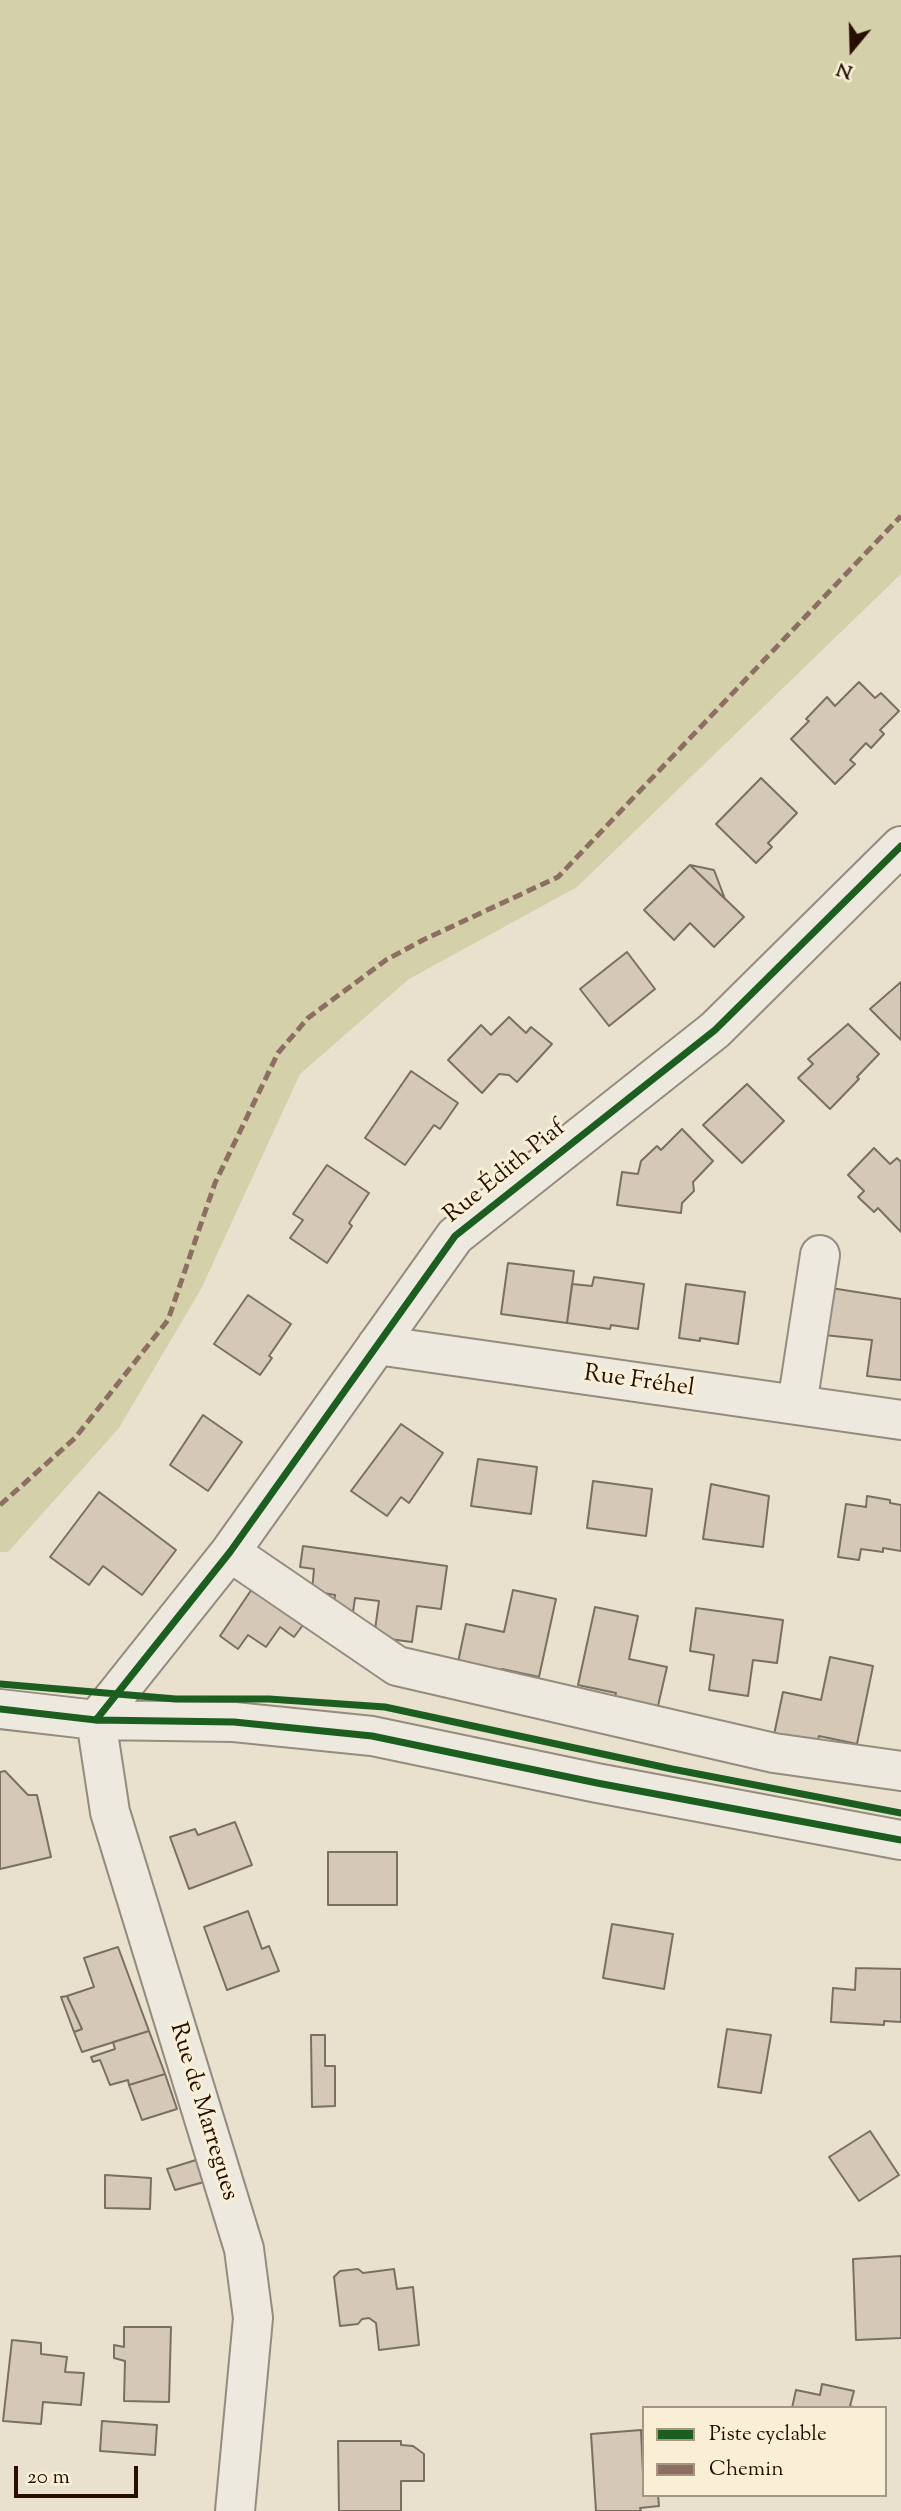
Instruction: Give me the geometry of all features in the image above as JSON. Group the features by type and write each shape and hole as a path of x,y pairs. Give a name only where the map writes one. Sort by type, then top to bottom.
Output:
{"street":[{"name":"Rue Édith Piaf","path":"96,1720 230,1552 455,1236 715,1030 899,853"},
{"path":"797,1405 820,1255"},
{"name":"Rue Fréhel","path":"377,1345 901,1420"},
{"path":"230,1552 397,1666 774,1753 901,1771"},
{"path":"0,1709 96,1720 234,1722 372,1736 597,1783 901,1840"},
{"name":"Rue de Marregues","path":"96,1720 110,1812 244,2249 253,2318 235,2511"}],"shaded area":[{"path":"0,0 901,0 901,574 577,887 409,979 300,1074 201,1289 119,1428 8,1552 0,1552"}],"building":[{"path":"859,682 875,698 881,693 899,711 880,730 884,734 871,748 866,743 850,760 855,764 835,784 791,739 827,697 835,706"},
{"path":"761,778 797,813 768,843 772,847 756,863 716,824"},
{"path":"690,865 714,870 725,899"},
{"path":"690,865 744,917 714,947 690,923 674,940 644,910"},
{"path":"627,952 655,989 609,1026 580,989"},
{"path":"901,982 901,1040 870,1009"},
{"path":"509,1017 526,1033 531,1027 552,1044 517,1082 509,1075 499,1074 482,1093 448,1060 481,1025 491,1035"},
{"path":"848,1024 879,1054 830,1109 798,1078 813,1064 808,1059"},
{"path":"411,1071 458,1103 440,1129 434,1125 405,1165 365,1138"},
{"path":"747,1084 784,1121 742,1163 703,1125"},
{"path":"682,1129 713,1161 693,1182 694,1191 682,1203 681,1213 617,1205 622,1172 638,1174 641,1161 657,1146 661,1150"},
{"path":"874,1148 890,1164 897,1158 901,1162 901,1232 878,1208 874,1212 858,1197 864,1191 848,1175"},
{"path":"327,1165 369,1193 349,1223 352,1226 327,1263 290,1238 303,1220 293,1214"},
{"path":"508,1263 574,1271 567,1323 501,1314"},
{"path":"594,1277 644,1284 638,1329 611,1325 610,1329 567,1323 572,1284 592,1286"},
{"path":"686,1284 745,1292 738,1344 700,1338 700,1341 679,1338"},
{"path":"831,1288 901,1299 901,1380 867,1376 872,1340 824,1335"},
{"path":"248,1295 291,1324 269,1356 272,1358 260,1375 214,1344"},
{"path":"203,1415 242,1442 208,1491 170,1465"},
{"path":"401,1424 443,1453 409,1503 401,1497 387,1516 351,1491"},
{"path":"478,1459 537,1467 531,1514 471,1506"},
{"path":"593,1481 652,1489 646,1536 587,1528"},
{"path":"711,1484 769,1496 763,1547 703,1539"},
{"path":"99,1492 176,1550 142,1595 103,1566 89,1585 50,1557"},
{"path":"867,1496 901,1505 901,1551 861,1549 859,1560 838,1557 846,1504 866,1507"},
{"path":"303,1546 447,1566 441,1609 417,1606 412,1642 374,1637 379,1601 355,1598 353,1612 333,1610 335,1595 312,1591 314,1569 300,1567"},
{"path":"254,1586 306,1621 294,1637 280,1627 266,1647 248,1635 238,1649 220,1636"},
{"path":"513,1590 556,1599 539,1677 502,1669 500,1676 457,1667 466,1624 504,1632"},
{"path":"595,1607 638,1616 629,1659 667,1667 657,1710 614,1700 616,1693 578,1685"},
{"path":"696,1608 783,1620 777,1663 753,1660 748,1696 709,1690 714,1655 690,1651"},
{"path":"830,1657 873,1666 857,1744 819,1736 817,1744 774,1735 783,1692 821,1700"},
{"path":"5,1771 28,1795 37,1795 51,1857 0,1869 0,1772"},
{"path":"235,1822 252,1865 189,1889 170,1837 195,1829 198,1835"},
{"path":"328,1852 397,1852 397,1905 328,1905"},
{"path":"248,1911 262,1949 269,1946 279,1971 227,1990 204,1927"},
{"path":"612,1924 673,1934 664,1989 603,1978"},
{"path":"118,1947 149,2031 82,2052 74,2032 82,2029 67,1996 94,1987 84,1958"},
{"path":"856,1968 901,1969 901,2022 884,2021 884,2025 831,2022 833,1988 855,1990"},
{"path":"67,1996 82,2029 74,2032 61,1997"},
{"path":"727,2029 771,2035 761,2093 718,2087"},
{"path":"149,2031 165,2074 129,2085 128,2080 110,2085 100,2060 93,2062 91,2057 115,2049 113,2042"},
{"path":"311,2035 325,2035 325,2066 335,2066 335,2106 312,2107"},
{"path":"165,2074 177,2109 142,2120 129,2085"},
{"path":"870,2131 899,2175 859,2201 829,2157"},
{"path":"196,2160 204,2182 175,2190 167,2169"},
{"path":"105,2175 151,2178 150,2209 105,2208"},
{"path":"901,2256 901,2338 856,2340 853,2259"},
{"path":"358,2269 363,2273 394,2269 397,2289 413,2287 419,2345 379,2350 376,2323 369,2318 362,2319 358,2324 340,2326 334,2277 340,2271"},
{"path":"124,2327 171,2327 169,2402 124,2401 125,2361 114,2358 114,2345 124,2347"},
{"path":"12,2340 41,2343 41,2354 67,2357 65,2372 84,2373 81,2405 43,2402 41,2424 3,2421"},
{"path":"822,2384 854,2391 850,2406 792,2406 796,2390 820,2395"},
{"path":"102,2421 157,2425 155,2455 100,2451"},
{"path":"641,2430 642,2497 658,2497 659,2506 640,2508 641,2511 596,2511 591,2434"},
{"path":"338,2441 401,2441 401,2445 413,2446 424,2454 424,2481 401,2481 401,2511 339,2511"}],"marked path":[{"path":"0,1505 75,1438 168,1320 215,1183 278,1053 308,1018 386,960 558,877 901,516"}],"cycle path":[{"path":"96,1720 230,1552 455,1236 715,1030 901,846"},
{"path":"0,1684 176,1699 269,1699 385,1707 672,1769 901,1813"},
{"path":"0,1709 96,1720 234,1722 372,1736 597,1783 901,1840"}]}
